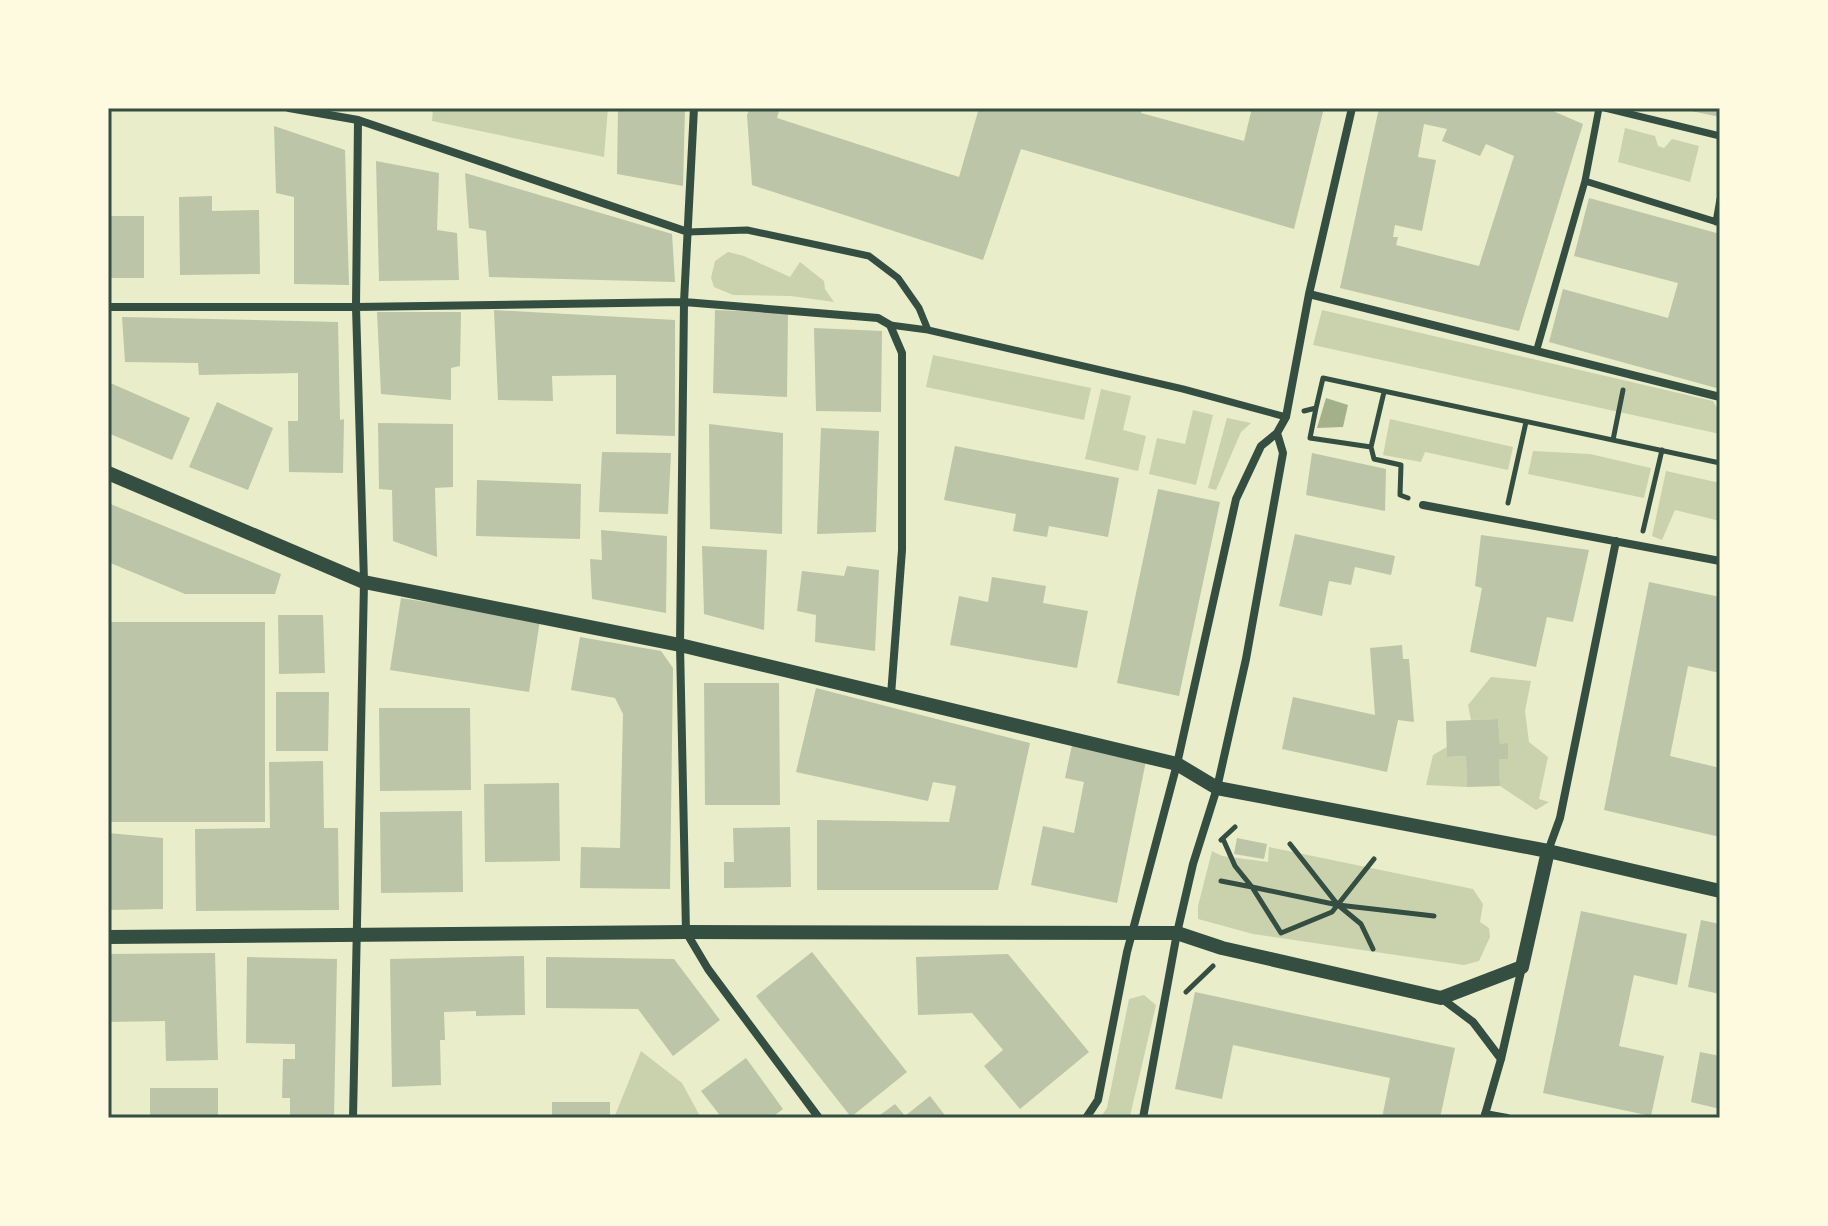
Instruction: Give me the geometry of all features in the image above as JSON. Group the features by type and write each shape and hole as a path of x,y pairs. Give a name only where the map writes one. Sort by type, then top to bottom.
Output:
{"street":[{"path":"289,108 358,120 688,232 747,230 869,256 898,278 919,308 928,330"},
{"path":"694,108 684,302 680,645 686,932 708,969 819,1118"},
{"path":"1086,1118 1098,1100 1132,935 1177,764 1236,499 1261,446 1277,433 1286,417 1309,294 1352,108"},
{"path":"1537,349 1585,181 1602,108 1720,136"},
{"path":"353,1118 364,582 356,307 358,120"},
{"path":"1585,181 1718,223 1720,199"},
{"path":"1309,294 1720,397"},
{"path":"108,307 684,302 878,318 890,325 928,330 1183,389 1286,417"},
{"path":"890,325 902,353 902,550 891,695"},
{"path":"1143,1118 1177,933 1193,864 1217,788 1246,659 1283,453 1277,433"},
{"path":"108,473 364,582 680,645 1177,764 1217,788 1548,851 1720,891"},
{"path":"1423,505 1720,561"},
{"path":"1507,1118 1485,1116 1548,851 1560,818 1616,541"},
{"path":"108,937 686,932 1177,933 1222,948 1441,998 1473,1022 1501,1059"},
{"path":"1441,998 1522,967"}],"path":[{"path":"1608,368 1620,381 1623,391 1613,440"},
{"path":"1316,408 1323,378 1720,463"},
{"path":"1384,392 1371,447 1374,459 1401,465 1400,495 1407,497"},
{"path":"1504,519 1526,422"},
{"path":"1310,438 1371,447"},
{"path":"1640,546 1662,450"},
{"path":"1223,839 1235,866 1281,933 1332,912 1374,859"},
{"path":"1290,844 1338,905 1361,924 1373,949"},
{"path":"1221,881 1338,905 1434,916"},
{"path":"1183,1004 1187,990 1212,967 1222,948"}],"shaded area":[{"path":"433,108 608,108 604,157 432,121"},
{"path":"1625,128 1655,136 1658,146 1664,148 1672,139 1699,146 1690,182 1618,162"},
{"path":"728,252 790,277 800,262 824,281 825,289 834,302 791,296 733,295 714,287 711,278 715,261"},
{"path":"1322,310 1713,401 1720,414 1720,434 1313,345"},
{"path":"933,355 1091,388 1084,420 926,387"},
{"path":"1101,389 1131,396 1123,430 1146,436 1138,471 1085,459"},
{"path":"1326,398 1348,405 1343,427 1317,428"},
{"path":"1193,410 1213,415 1196,485 1149,474 1157,438 1185,444"},
{"path":"1227,418 1251,423 1241,432 1216,490 1208,488"},
{"path":"1390,419 1513,447 1508,470 1425,452 1421,462 1383,455"},
{"path":"1533,451 1590,454 1651,468 1644,498 1528,474"},
{"path":"1666,471 1720,483 1720,521 1675,510 1662,540 1652,536"},
{"path":"1491,677 1531,681 1525,711 1529,742 1548,757 1539,799 1549,802 1536,810 1500,786 1499,759 1508,759 1508,744 1500,744 1498,719 1471,720 1468,705"},
{"path":"1447,747 1448,757 1466,756 1467,787 1426,785 1433,755"},
{"path":"1269,847 1473,889 1483,904 1480,922 1489,928 1490,937 1479,961 1464,965 1253,934 1198,919 1198,906 1212,851 1222,856 1268,862"},
{"path":"1144,995 1156,1005 1130,1116 1100,1118 1107,1108 1129,999"},
{"path":"641,1051 682,1083 701,1118 614,1118"}],"building":[{"path":"618,108 685,108 683,186 617,174"},
{"path":"750,108 780,108 777,118 959,177 979,108 1067,108 1077,111 1078,108 1142,108 1141,113 1244,141 1252,108 1324,108 1294,229 1021,149 983,260 752,185 747,115"},
{"path":"1379,108 1546,108 1583,124 1519,331 1340,288","holes":["1424,124 1447,129 1442,141 1480,156 1486,144 1514,156 1479,266 1396,245 1398,237 1393,237 1395,225 1422,231 1436,160 1418,157"]},
{"path":"1720,108 1720,117 1682,109"},
{"path":"274,126 345,150 349,285 294,284 294,197 276,193"},
{"path":"376,161 439,173 437,230 457,233 459,280 379,281"},
{"path":"465,173 672,234 675,282 489,277 486,231 469,228"},
{"path":"212,196 212,211 259,210 260,274 180,275 179,197"},
{"path":"1589,198 1720,234 1720,389 1549,342 1563,289 1668,318 1678,283 1574,256"},
{"path":"108,216 144,216 144,278 108,278"},
{"path":"494,310 675,320 675,436 616,434 616,375 552,376 553,401 498,400"},
{"path":"715,310 788,313 787,397 713,393"},
{"path":"377,312 461,312 460,366 451,368 451,400 381,394"},
{"path":"122,317 338,322 340,420 344,419 343,473 289,472 288,421 298,421 298,373 199,375 198,363 125,362"},
{"path":"814,328 882,331 881,412 816,411"},
{"path":"108,382 190,418 172,460 108,433"},
{"path":"217,402 273,428 248,490 189,467"},
{"path":"378,423 453,424 453,487 435,488 437,557 393,541 392,490 379,489"},
{"path":"709,424 783,433 782,534 710,529"},
{"path":"821,428 879,431 876,532 817,534"},
{"path":"955,446 1119,478 1108,537 1049,526 1047,537 1013,531 1016,514 944,500"},
{"path":"602,452 671,453 668,514 599,512"},
{"path":"1312,453 1386,469 1385,511 1306,495"},
{"path":"477,480 581,484 580,539 476,536"},
{"path":"1158,489 1220,502 1179,696 1117,683"},
{"path":"108,503 281,574 275,594 185,594 108,562"},
{"path":"601,530 667,536 666,613 592,599 590,559 602,560"},
{"path":"1295,534 1395,556 1391,575 1355,567 1351,585 1329,581 1322,616 1279,606"},
{"path":"1481,535 1589,550 1573,622 1547,617 1536,667 1470,652 1482,588 1475,586"},
{"path":"702,546 767,550 764,630 704,614"},
{"path":"847,566 879,570 875,651 815,642 816,615 797,611 802,571 844,576"},
{"path":"992,577 1046,586 1043,603 1088,611 1077,668 950,645 959,596 988,602"},
{"path":"1649,582 1720,597 1720,673 1688,666 1670,756 1720,768 1720,837 1604,810"},
{"path":"401,598 540,620 529,692 390,670"},
{"path":"278,615 323,615 325,673 279,674"},
{"path":"109,622 265,622 265,822 110,822"},
{"path":"580,637 661,651 673,668 670,889 580,888 581,847 620,848 623,714 615,698 571,690"},
{"path":"1402,645 1403,659 1409,659 1414,722 1398,720 1387,772 1282,749 1293,697 1375,715 1370,648"},
{"path":"704,683 779,683 780,805 705,805"},
{"path":"816,688 1030,743 998,890 817,890 817,820 949,822 956,786 933,782 928,801 796,772"},
{"path":"276,692 329,692 328,751 276,751"},
{"path":"379,708 470,708 471,790 380,791"},
{"path":"1498,719 1500,744 1508,743 1508,759 1499,759 1500,786 1467,787 1466,756 1447,757 1446,721"},
{"path":"1072,745 1146,761 1117,903 1031,885 1043,826 1074,833 1084,782 1065,778"},
{"path":"323,761 324,828 338,828 339,910 196,911 195,829 270,828 269,762"},
{"path":"559,783 560,861 485,862 484,784"},
{"path":"462,811 463,892 381,893 380,812"},
{"path":"790,827 791,887 724,888 724,862 734,862 733,828"},
{"path":"108,833 163,838 163,909 108,910"},
{"path":"1237,838 1267,844 1264,859 1234,854"},
{"path":"1581,911 1687,934 1677,985 1634,975 1619,1046 1664,1056 1651,1116 1543,1093"},
{"path":"1701,920 1720,924 1720,994 1688,987"},
{"path":"812,952 907,1072 851,1117 756,996"},
{"path":"215,953 218,1060 166,1061 165,1021 108,1022 108,954"},
{"path":"1008,954 1089,1052 1020,1109 984,1066 1003,1050 972,1013 918,1015 916,957"},
{"path":"524,956 525,1015 476,1016 476,1011 444,1012 445,1040 440,1040 441,1085 392,1087 390,959"},
{"path":"247,957 337,959 334,1118 290,1118 290,1098 282,1098 283,1059 295,1059 295,1044 246,1043"},
{"path":"546,957 674,959 720,1020 673,1056 638,1009 546,1008"},
{"path":"1195,992 1455,1048 1440,1118 1382,1118 1390,1078 1233,1045 1222,1099 1175,1089"},
{"path":"1700,1052 1720,1056 1720,1109 1691,1102"},
{"path":"746,1058 783,1109 771,1118 722,1118 701,1091"},
{"path":"150,1088 218,1088 218,1118 150,1118"},
{"path":"930,1096 947,1118 876,1118 895,1104 905,1116"},
{"path":"552,1102 610,1102 610,1118 552,1118"}]}
